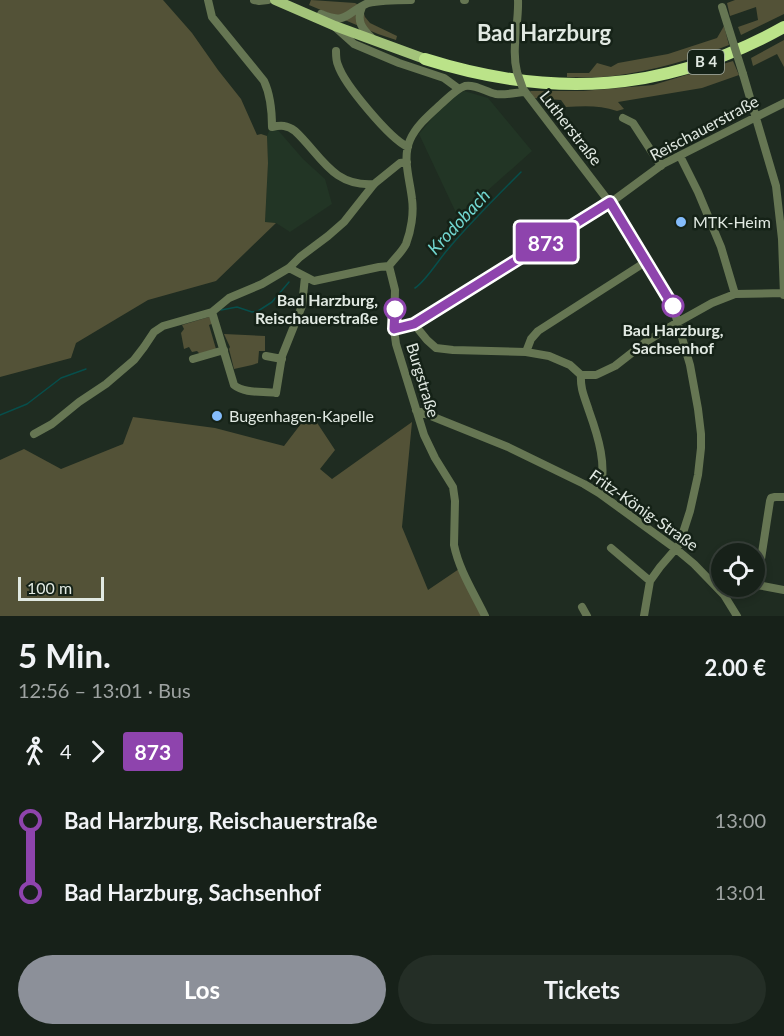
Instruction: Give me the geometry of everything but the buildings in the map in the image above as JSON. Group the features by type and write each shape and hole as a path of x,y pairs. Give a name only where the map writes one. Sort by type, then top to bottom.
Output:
{"highway":[{"name":"B 4","path":"425,59 483,75 527,82 565,84 614,82 660,75 699,65 741,49 784,27"}],"main road":[{"name":"B 4","path":"275,0 334,26 425,59"}],"street":[{"path":"208,0 212,17 264,81 271,101 272,127 284,126 295,130 328,168 338,176 358,184 374,184"},
{"path":"254,0 259,2 268,0"},
{"path":"311,16 320,14 330,19 339,19 371,2 411,0"},
{"name":"Lutherstraße","path":"518,0 515,64 523,91 610,202 671,300 690,365 698,408 701,448 698,475 680,545 650,581"},
{"path":"414,324 436,348 526,352 549,356 570,365 581,375 596,375 615,366 678,321 712,303 735,294 784,293 782,239 776,186 721,4"},
{"path":"362,7 360,25 374,40"},
{"path":"334,26 354,44 399,63 444,78 459,89"},
{"path":"336,51 337,64 359,98 401,144 408,147"},
{"path":"289,268 314,281 389,266 405,246 412,218 413,201 407,162 410,140 416,131 426,118 459,89 472,86 502,94 523,91"},
{"name":"Reischauerstraße","path":"394,329 414,324 610,202 661,166 784,103"},
{"path":"623,118 633,123 661,166"},
{"path":"680,156 716,236 735,294"},
{"path":"34,434 52,424 134,360 154,332 163,326 212,312 234,295 262,284 289,268 344,222 374,184 400,163 407,162"},
{"path":"526,352 531,339 538,331 647,261"},
{"name":"Burgstraße","path":"389,266 395,290 396,345 424,435 453,487 455,550 485,616"},
{"path":"212,312 234,385 239,389 276,393 288,337 302,306 305,277"},
{"path":"193,359 224,350"},
{"path":"266,356 282,358"},
{"path":"581,375 580,385 600,451 603,472 599,493"},
{"name":"Fritz-König-Straße","path":"416,410 508,447 599,493 694,564 724,595 737,616"},
{"path":"784,497 771,498 770,501 757,585 784,590"},
{"path":"611,548 650,581 644,616"},
{"path":"582,607 587,616"}],"shaded area":[{"path":"0,0 163,0 192,33 241,99 257,135 267,136 265,222 276,223 216,281 148,300 76,343 71,358 0,377"},
{"path":"311,0 355,3 362,7 370,23 397,36 396,40 309,5"},
{"path":"735,0 784,0 784,14 741,35 738,27 758,20 756,7 730,16 727,3"},
{"path":"724,26 729,45 701,55 628,74 567,77 567,73 589,73 597,63 611,67 618,63 668,54 717,38"},
{"path":"784,40 784,67 777,54 753,66 751,58"},
{"path":"733,61 739,75 702,88 618,102 624,109 617,111 586,106 566,107 561,100 534,98 530,91 583,91 653,85"},
{"path":"464,91 488,98 532,151 458,217 419,134 434,116"},
{"path":"277,129 303,159 325,179 332,204 290,232 276,223 265,222 267,136 269,131"},
{"path":"212,316 214,323 209,325 216,349 200,354 197,351 192,352 189,347 184,349 182,325"},
{"path":"224,334 265,336 265,351 259,351 258,363 234,369 230,347"},
{"path":"310,412 335,450 320,469 332,479 412,422 402,527 428,590 459,569 482,616 0,616 0,460 24,449 61,469 123,444 133,417 215,428 284,446"}],"waterway":[{"name":"Krodobach","path":"415,288 466,229 521,172"},
{"name":"Krodobach","path":"221,310 237,307 252,312 258,311 272,302 289,282"},
{"name":"Krodobach","path":"0,415 27,404 61,378 86,369"}],"bus line":[{"name":"873","path":"395,309 394,329 414,324 610,202 673,306"}],"place":[{"name":"MTK-Heim","path":"681,222"},
{"name":"Bad Harzburg, Sachsenhof","path":"673,306"},
{"name":"Bad Harzburg, Reischauerstraße","path":"395,309"},
{"name":"Bugenhagen-Kapelle","path":"217,416"}],"district":[{"name":"Bad Harzburg","path":"544,33"}]}
